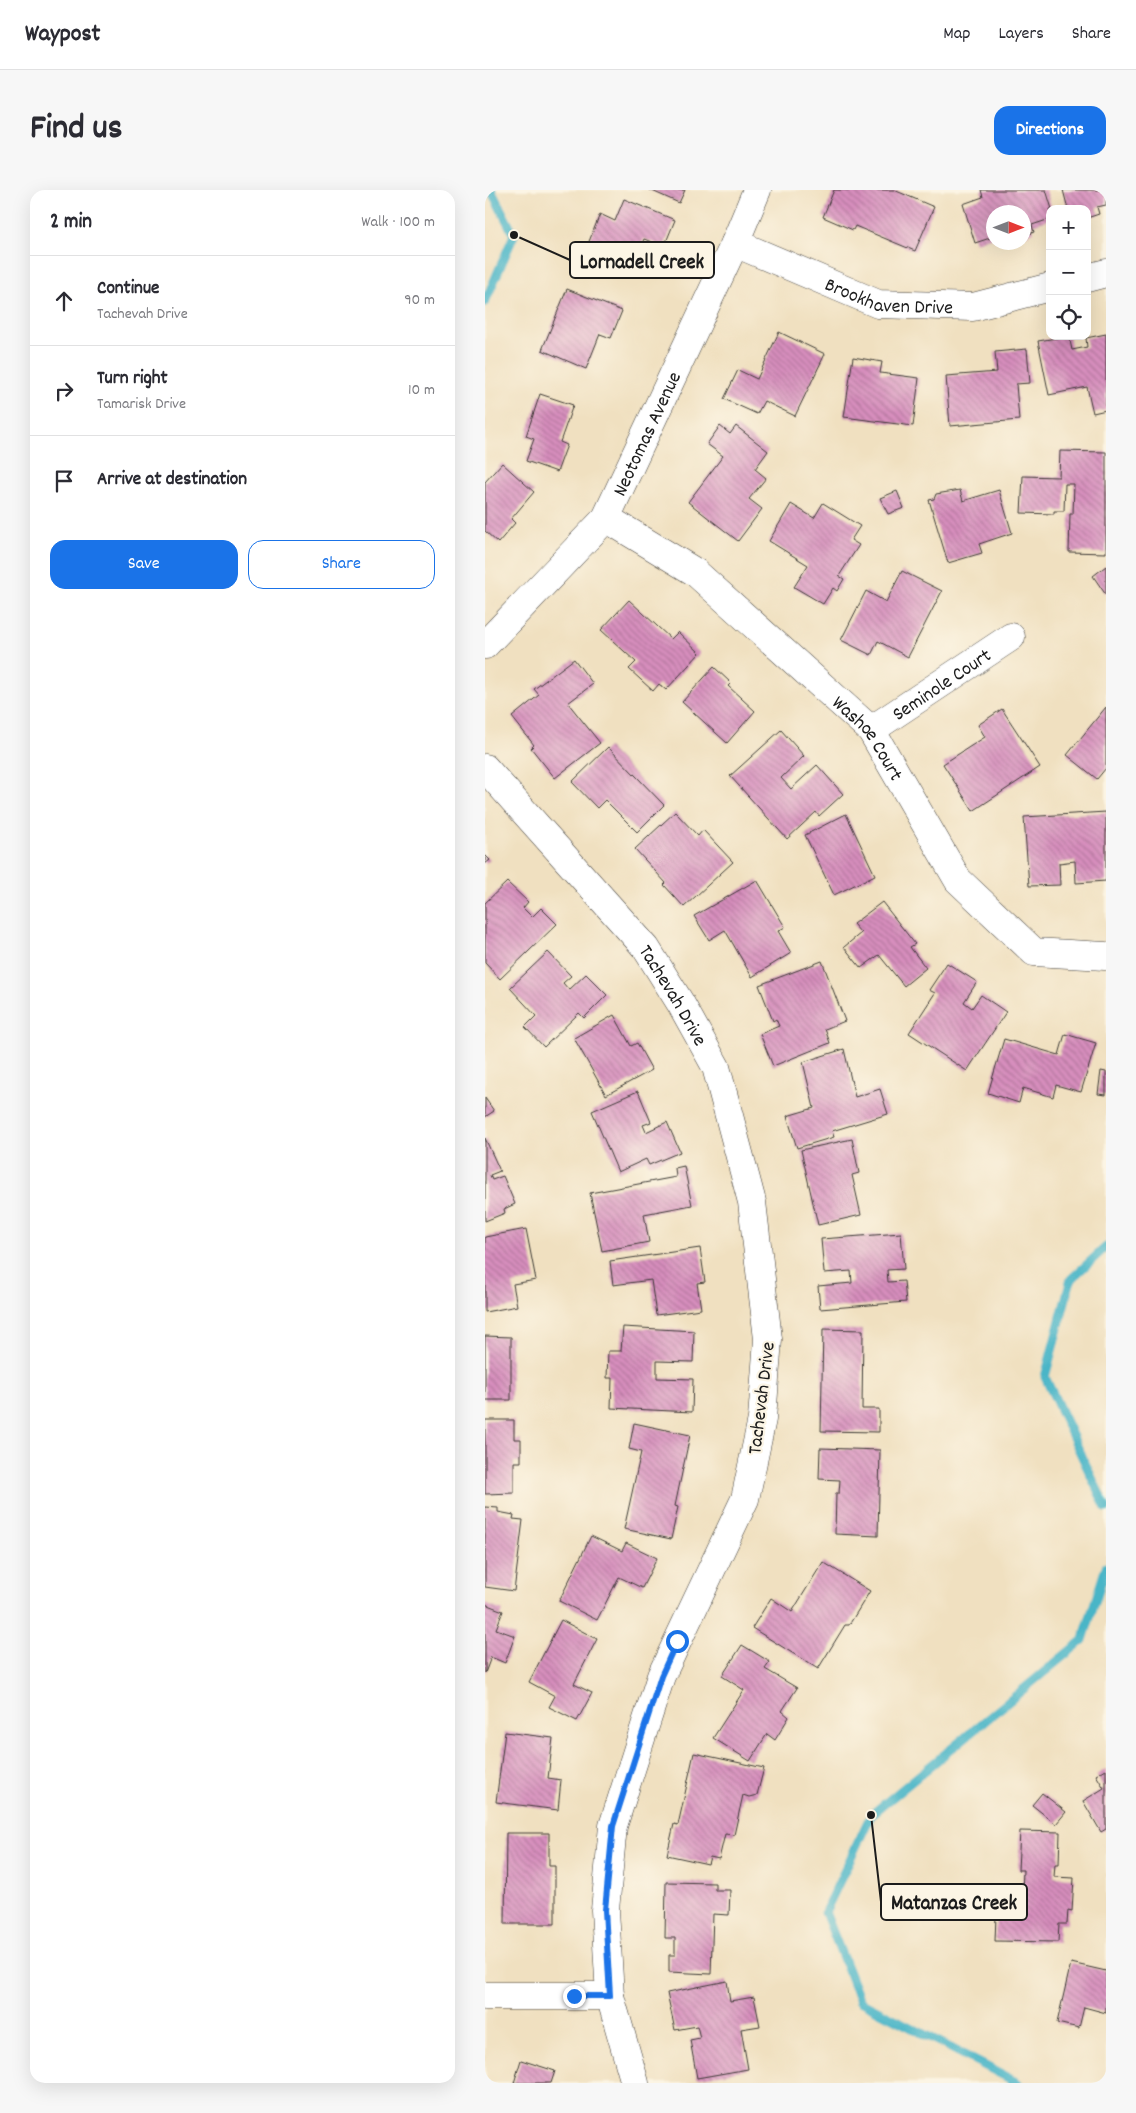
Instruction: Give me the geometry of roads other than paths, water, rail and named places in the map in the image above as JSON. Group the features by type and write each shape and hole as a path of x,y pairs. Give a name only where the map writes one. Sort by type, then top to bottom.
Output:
{"street":[{"name":"Neotomas Avenue","path":"485,645 606,518 735,244 757,190"},
{"name":"Brookhaven Drive","path":"735,244 878,304 973,307 1046,288"},
{"path":"1091,277 1106,273"},
{"name":"Washoe Court","path":"606,518 695,572 871,730 958,880 1034,952 1105,956"},
{"name":"Seminole Court","path":"871,730 1011,637"},
{"name":"Tachevah Drive","path":"485,768 646,948 681,1004 716,1067 752,1202 768,1339 762,1419 745,1499 661,1676 613,1826 605,1910 610,1996 635,2083"},
{"path":"485,1996 610,1996"}],"waterway":[{"path":"485,302 514,235 491,190"},
{"path":"1106,1247 1071,1279 1045,1377 1106,1508"},
{"path":"1018,2083 860,2001 825,1912 871,1815 1083,1640 1106,1567"}],"place":[{"name":"Lornadell Creek","path":"514,235"},
{"name":"Matanzas Creek","path":"871,1815"}]}
